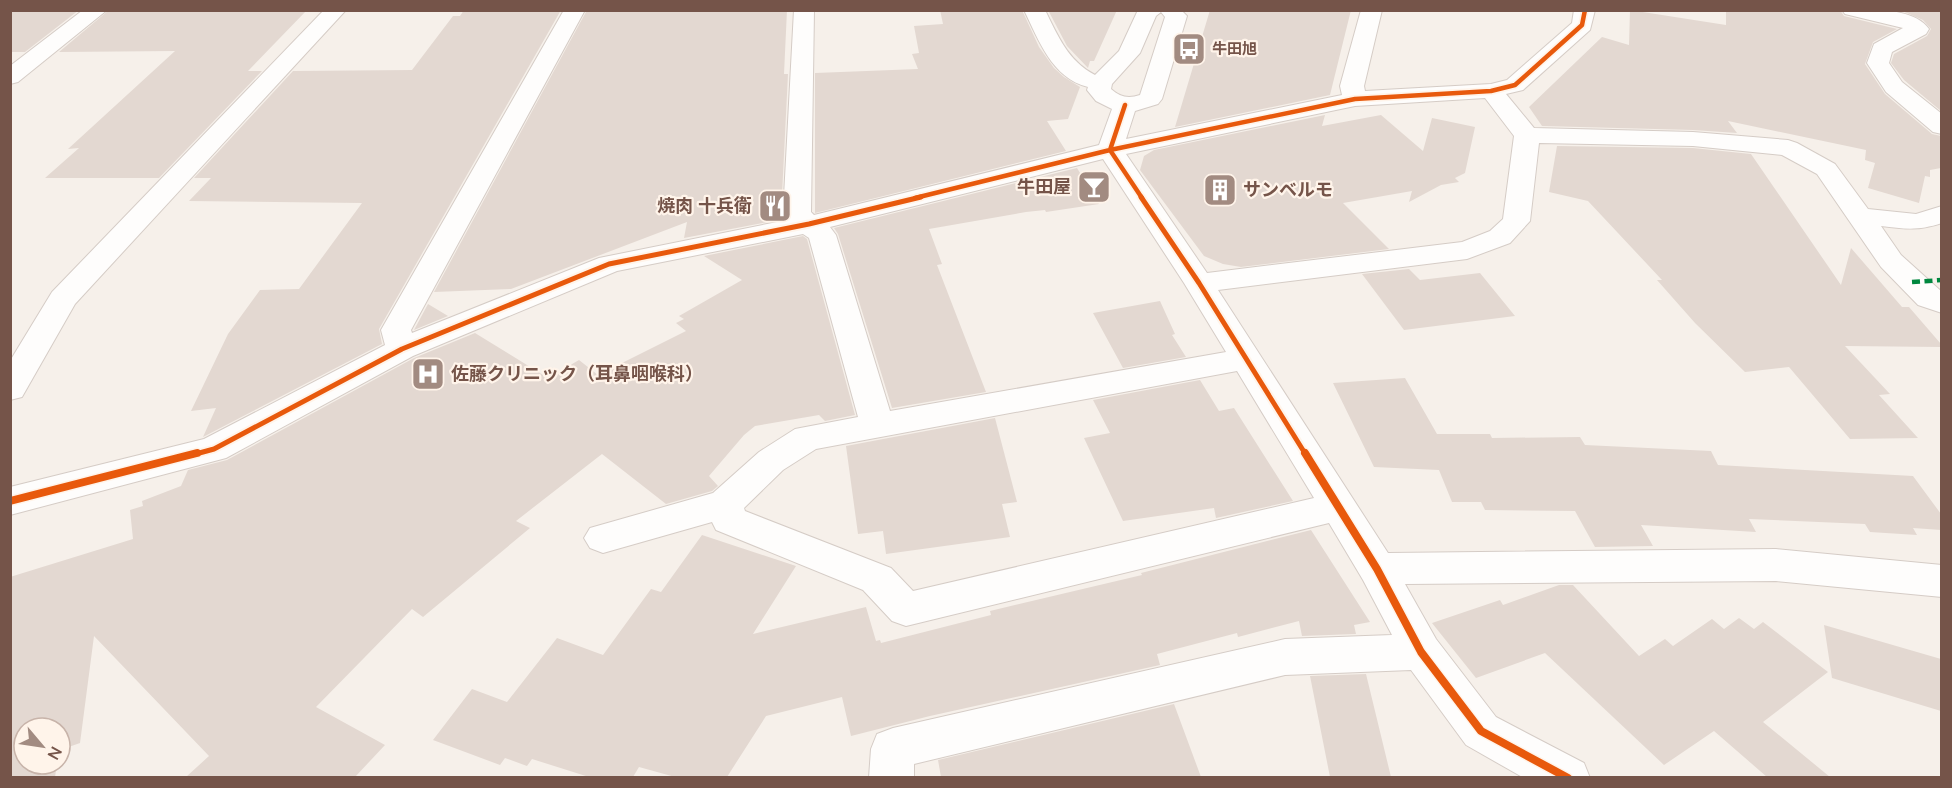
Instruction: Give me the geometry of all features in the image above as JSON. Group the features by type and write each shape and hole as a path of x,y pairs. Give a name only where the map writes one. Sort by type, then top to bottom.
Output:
{"street":[{"path":"10,77 97,10"},
{"path":"10,389 63,299 336,10"},
{"path":"402,349 396,330 575,10"},
{"path":"804,10 797,215 822,235 877,425"},
{"path":"1034,10 1068,70 1139,105 1150,99 1176,16 1170,10"},
{"path":"1152,10 1147,13 1113,94 1110,150 1199,283 1377,569 1421,652 1481,731 1568,777"},
{"path":"1355,99 1352,86 1372,10"},
{"path":"10,501 213,449 402,349 609,264 809,224 1110,150 1355,99 1491,91 1515,86 1582,25 1585,10"},
{"path":"1852,10 1908,22 1918,29 1882,49 1878,63 1894,87 1941,127"},
{"path":"1199,283 1467,250 1500,237 1516,221 1527,135 1491,91"},
{"path":"1527,135 1693,139 1788,148 1826,169 1891,261 1929,298 1941,304"},
{"path":"1860,216 1918,222 1941,214"},
{"path":"603,538 725,504 771,461 807,438 1246,359"},
{"path":"725,504 729,520 877,579 906,609 1338,507"},
{"path":"1377,569 1776,565 1941,581"},
{"path":"891,777 894,749 1285,657 1421,652"}],"building":[{"path":"10,10 79,10 25,52 10,52"},
{"path":"109,10 307,10 248,71 262,71 159,178 45,178 79,148 68,149 175,51 59,52"},
{"path":"464,10 561,10 379,329 382,344 203,437 216,408 191,411 228,334 260,290 299,289 362,203 189,201 211,178 194,178 293,71 412,70 453,16 460,16"},
{"path":"587,10 787,10 784,74 788,74 781,215 783,219 684,238 687,222 511,289 434,292"},
{"path":"940,10 1022,10 1039,47 1054,68 1080,87 1068,119 1047,121 1066,151 815,213 815,73 918,69 912,54 919,53 914,26 943,24"},
{"path":"1048,10 1117,10 1094,61 1090,61 1088,68 1067,46"},
{"path":"1210,10 1351,10 1330,95 1175,127"},
{"path":"1630,10 1726,25 1726,10 1840,10 1844,16 1897,29 1873,42 1865,64 1885,94 1932,134 1941,136 1941,168 1930,170 1930,177 1925,176 1919,203 1868,188 1875,163 1865,160 1866,150 1728,121 1737,133 1542,126 1529,107 1602,37 1629,45"},
{"path":"1900,10 1941,10 1941,111 1904,80 1891,63 1894,54 1927,36 1931,29 1923,20"},
{"name":"サンベルモ","path":"1325,115 1322,126 1381,115 1423,151 1432,118 1475,127 1465,173 1455,178 1459,182 1441,185 1409,202 1412,191 1343,203 1389,249 1241,267 1223,264 1204,256 1140,170 1144,156 1154,150"},
{"path":"1557,146 1693,148 1751,154 1841,285 1851,248 1902,307 1909,307 1941,344 1941,347 1845,346 1890,394 1879,395 1918,438 1850,439 1789,367 1745,372 1695,323 1657,280 1662,280 1588,201 1549,192"},
{"path":"1077,168 1099,204 1046,212 1045,210 1026,212 929,229 942,264 937,265 986,392 892,408 838,234 834,228"},
{"path":"803,236 807,239 855,415 825,421 819,415 755,426 744,435 709,476 718,486 712,491 666,504 602,454 516,521 530,528 423,617 412,609 316,707 385,745 355,777 186,777 209,756 94,636 80,743 72,746 72,716 12,716 12,776 55,776 10,777 10,577 133,539 130,510 143,506 142,501 181,486 188,470 227,460 414,358 475,333 548,378 579,360 598,375 686,331 676,323 684,319 679,316 742,280 704,256"},
{"path":"1409,269 1420,280 1480,273 1515,316 1404,330 1362,274"},
{"path":"1160,301 1175,334 1172,335 1186,357 1123,368 1093,313"},
{"path":"428,304 448,316 414,330"},
{"path":"1405,378 1437,434 1490,434 1492,438 1580,437 1585,445 1711,451 1718,465 1913,476 1941,514 1941,530 1913,528 1917,535 1870,532 1865,524 1749,519 1756,532 1641,525 1653,546 1595,547 1575,511 1485,510 1481,502 1452,502 1439,470 1374,467 1333,383"},
{"path":"1200,380 1219,411 1234,408 1293,501 1216,518 1214,508 1123,521 1084,438 1110,433 1093,400"},
{"path":"995,418 1017,502 1002,504 1010,537 886,554 883,531 858,534 846,446"},
{"path":"1311,530 1370,622 1354,625 1356,634 1302,636 1299,621 1238,637 1237,633 1157,654 1160,665 930,716 851,736 842,697 766,716 727,777 675,777 639,767 633,777 589,777 532,759 527,766 505,758 500,765 433,740 472,689 507,702 557,638 603,655 651,589 661,592 702,535 796,566 753,634 866,607 876,641 880,640 881,643 991,615 990,611 1142,575 1141,573"},
{"path":"1559,585 1573,585 1639,656 1665,639 1673,646 1712,619 1724,629 1739,618 1754,629 1763,622 1828,672 1763,722 1830,777 1767,777 1714,731 1664,765 1545,653 1476,678 1432,623 1500,600 1503,605"},
{"path":"1824,625 1941,659 1941,711 1832,678"},
{"path":"1366,674 1391,777 1330,777 1310,676"},
{"path":"1174,704 1201,777 941,777 938,760"}],"marked path":[{"path":"1912,282 1942,280"}],"cycle path":[{"path":"10,501 214,449 402,349 609,264 809,224 1110,150 1355,99 1491,91 1515,85 1582,25 1585,10"},
{"path":"1125,105 1110,150 1199,283 1377,569 1421,652 1481,731 1568,778"}],"place":[{"name":"牛田旭","path":"1189,49"},
{"name":"牛田屋","path":"1094,187"},
{"name":"サンベルモ","path":"1220,190"},
{"name":"焼肉 十兵衛","path":"775,206"},
{"name":"佐藤クリニック（耳鼻咽喉科）","path":"428,374"}]}
